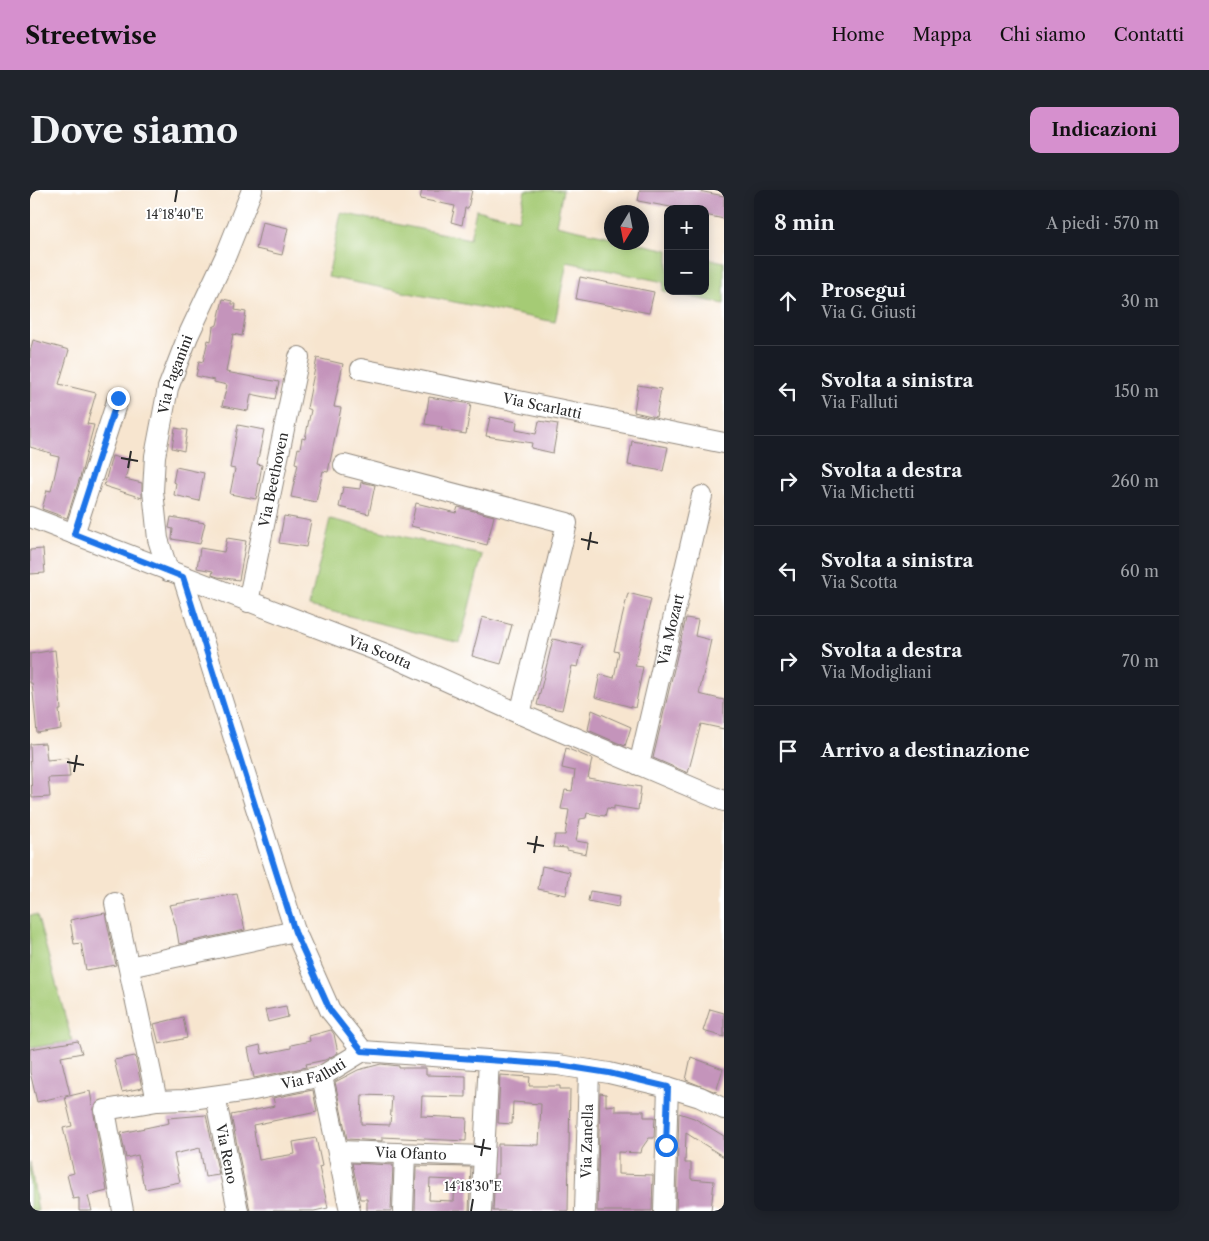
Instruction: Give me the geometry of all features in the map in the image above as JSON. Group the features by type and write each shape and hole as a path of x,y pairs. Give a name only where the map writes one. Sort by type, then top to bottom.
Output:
{"street":[{"name":"Via Paganini","path":"252,190 226,255 188,336 168,388 155,456 153,491 158,540 176,574 295,932 330,1010 362,1051"},
{"name":"Via Beethoven","path":"248,602 299,357"},
{"name":"Via Scarlatti","path":"361,369 724,443"},
{"path":"74,534 118,398"},
{"path":"344,465 566,523 520,714"},
{"name":"Via Mozart","path":"639,765 702,496"},
{"name":"Via Scotta","path":"30,517 391,656 520,714 724,801"},
{"path":"115,904 157,1101"},
{"path":"129,967 295,932"},
{"name":"Via Falluti","path":"123,1211 105,1110 157,1101 184,1100 249,1091 322,1076 362,1051 558,1065 609,1073 668,1087 723,1104"},
{"path":"481,1211 488,1060"},
{"name":"Via Zanella","path":"585,1211 588,1070"},
{"path":"322,1076 350,1211"},
{"path":"664,1211 668,1087"},
{"name":"Via Reno","path":"215,1096 238,1211"},
{"name":"Via Ofanto","path":"339,1151 483,1156"},
{"path":"403,1211 405,1154"}],"green space":[{"path":"525,190 563,190 556,225 604,235 604,250 649,250 649,246 664,249 664,282 567,262 555,322 328,277 341,213 470,239 476,210 519,219"},
{"path":"709,259 724,262 724,304 682,295 709,295"},
{"path":"330,519 482,555 460,643 309,606"},
{"path":"30,915 37,915 72,1041 30,1048"},
{"path":"30,1162 38,1211 30,1211"}],"building":[{"path":"422,190 472,190 468,208 465,208 462,225 451,222 455,206 420,199"},
{"path":"640,190 694,190 724,196 724,219 709,216 709,205 664,206 638,201"},
{"path":"262,222 288,228 282,255 256,249"},
{"path":"580,277 654,292 649,313 576,299"},
{"path":"223,299 236,304 235,310 246,312 242,336 233,334 226,372 279,382 275,399 251,394 248,411 222,406 227,385 196,376 199,361 203,362 208,340 211,341 213,327 217,325"},
{"path":"33,340 69,350 59,384 96,393 87,424 94,425 67,518 42,509 47,490 51,491 59,457 30,447 30,352"},
{"path":"317,358 343,364 334,407 341,408 328,472 323,471 316,502 291,497 298,464 295,463 298,448 300,449 302,438 305,439 311,410 307,408"},
{"path":"638,385 661,389 656,417 634,412"},
{"path":"429,397 471,404 466,434 441,430 442,427 425,424"},
{"path":"490,417 517,422 516,430 536,434 539,421 558,424 553,453 531,448 532,443 486,436"},
{"path":"238,425 264,430 257,464 262,465 256,499 230,494 235,469 230,468"},
{"path":"175,428 187,430 184,451 172,448"},
{"path":"632,441 668,447 663,471 628,465"},
{"path":"112,456 130,461 125,479 142,483 142,498 104,486"},
{"path":"176,467 204,473 199,501 174,495 176,483 173,482"},
{"path":"361,482 375,485 369,514 339,507 343,487 360,489"},
{"path":"416,503 456,513 458,507 494,516 487,545 411,526"},
{"path":"284,516 311,521 306,547 279,543"},
{"path":"171,517 205,523 200,544 172,539 173,529 169,528"},
{"path":"227,538 246,541 239,580 218,577 212,575 213,571 197,568 200,548 224,552"},
{"path":"43,549 45,573 30,574 30,550"},
{"path":"628,593 651,599 635,666 643,667 635,708 595,697 600,674 614,678 619,652 614,651"},
{"path":"482,617 512,625 501,664 472,656"},
{"path":"686,618 698,620 695,636 711,640 699,694 724,700 724,729 701,724 688,773 653,758"},
{"path":"553,639 583,646 578,667 572,666 562,710 537,705"},
{"path":"55,650 61,729 37,733 32,683 30,683 30,654"},
{"path":"592,710 631,727 625,746 588,730"},
{"path":"45,743 47,760 68,758 70,777 48,778 50,797 32,798 30,744"},
{"path":"566,748 592,759 588,778 641,787 638,810 614,806 614,809 607,808 605,816 587,813 586,818 580,819 576,841 588,843 586,854 567,850 567,848 553,847 555,835 565,835 569,810 561,809 565,790 572,791 575,771 562,768"},
{"path":"542,866 570,872 566,895 538,889"},
{"path":"590,891 620,896 618,907 588,901"},
{"path":"237,894 245,930 179,944 176,926 169,905"},
{"path":"105,913 116,965 86,970 81,943 74,944 70,920"},
{"path":"286,1006 288,1017 268,1022 265,1010"},
{"path":"710,1009 724,1013 724,1037 703,1031"},
{"path":"183,1017 187,1038 159,1044 154,1024"},
{"path":"331,1030 334,1034 338,1053 325,1060 306,1064 307,1067 254,1078 248,1048 260,1045 262,1054 291,1048 291,1045 310,1041 309,1036"},
{"path":"78,1041 82,1053 61,1057 70,1094 37,1102 30,1072 30,1049"},
{"path":"135,1056 142,1088 122,1092 114,1060"},
{"path":"691,1057 723,1069 716,1092 686,1080"},
{"path":"381,1064 399,1066 399,1068 426,1068 426,1075 466,1076 466,1097 422,1096 421,1116 467,1118 466,1141 382,1137 382,1141 347,1139 335,1082 358,1070","holes":["362,1095 392,1096 390,1125 361,1124"]},
{"path":"500,1075 530,1077 529,1086 560,1086 560,1089 570,1089 568,1211 493,1211 495,1174 498,1174 498,1144 539,1145 541,1104 513,1102 512,1124 498,1123"},
{"path":"313,1090 317,1112 253,1125 259,1160 295,1154 293,1142 316,1138 322,1166 319,1167 328,1208 314,1211 250,1211 231,1115 275,1106 273,1098"},
{"path":"90,1091 107,1191 88,1196 92,1211 79,1211 79,1198 73,1199 67,1175 74,1173 63,1128 72,1126 65,1097"},
{"path":"600,1093 606,1094 606,1106 615,1105 615,1111 644,1111 644,1117 655,1117 654,1138 649,1138 641,1153 618,1152 618,1174 653,1175 652,1211 597,1211"},
{"path":"679,1113 694,1118 724,1136 724,1157 686,1133 685,1163 691,1163 691,1179 714,1181 711,1211 676,1211"},
{"path":"206,1115 219,1175 205,1177 200,1148 174,1154 180,1182 145,1189 138,1155 126,1158 121,1133 169,1123 168,1118"},
{"path":"352,1163 393,1165 391,1211 367,1211 367,1199 360,1199"},
{"path":"416,1166 471,1167 469,1211 415,1211","holes":["430,1179 455,1180 454,1201 429,1200"]}],"route":[{"path":"118,398 74,534 183,577 295,932 330,1010 362,1051 558,1065 609,1073 668,1087 666,1145"}]}
